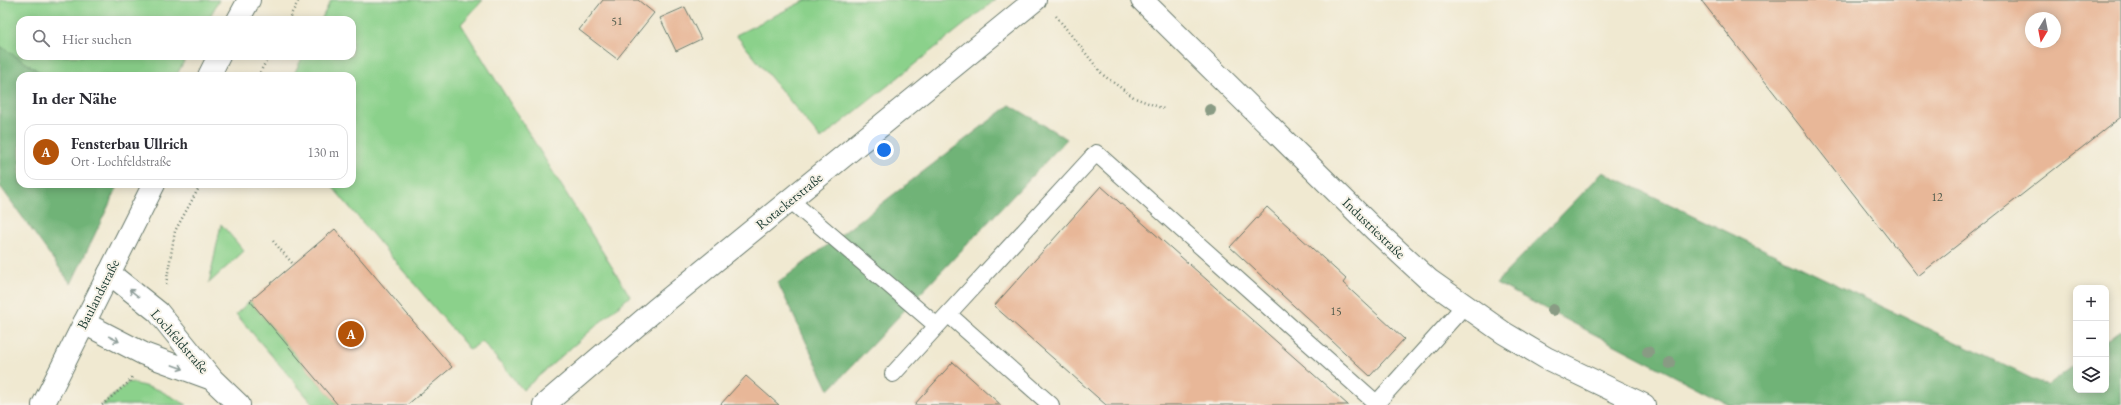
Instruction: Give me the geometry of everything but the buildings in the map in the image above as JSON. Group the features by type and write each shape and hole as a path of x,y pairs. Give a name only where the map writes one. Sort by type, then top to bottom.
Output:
{"street":[{"path":"240,16 249,0"},
{"name":"Rotackerstraße","path":"544,405 655,310 1036,0"},
{"name":"Industriestraße","path":"1142,0 1375,230 1429,280 1504,333 1546,358 1644,405"},
{"path":"211,72 217,60"},
{"name":"Baulandstraße","path":"43,405 152,188"},
{"name":"Lochfeldstraße","path":"109,273 158,312 213,380 239,405"},
{"name":"Lochfeldstraße","path":"84,323 144,354 213,380"}],"lane":[{"path":"893,374 1096,152 1375,404 1464,306"},
{"path":"790,200 937,326"},
{"path":"948,314 1051,405"}],"path":[{"path":"290,16 298,0"},
{"path":"1053,12 1103,75 1134,98 1164,109"},
{"path":"260,72 267,60"},
{"path":"273,241 293,264"}],"green space":[{"path":"0,0 219,0 210,16 16,16 16,56 0,46"},
{"path":"331,0 483,0 461,24 630,296 523,390 482,341 470,350 333,188 356,188 356,72 295,72 301,60 356,60 356,16 323,16"},
{"path":"806,0 995,0 821,139 736,35"},
{"path":"0,46 16,56 16,60 21,60 40,72 16,72 16,188 117,188 71,284 0,186"},
{"path":"21,60 185,60 178,72 40,72"},
{"path":"1010,105 1067,139 829,390 778,283"},
{"path":"1603,172 2047,386 2073,366 2073,393 2109,393 2109,339 2121,330 2121,405 1730,405 1496,283"},
{"path":"221,224 244,251 209,283"},
{"path":"250,301 338,405 314,405 236,314"},
{"path":"129,382 159,390 187,405 102,405"}],"place":[{"name":"Fensterbau Ullrich","path":"351,334"}]}
